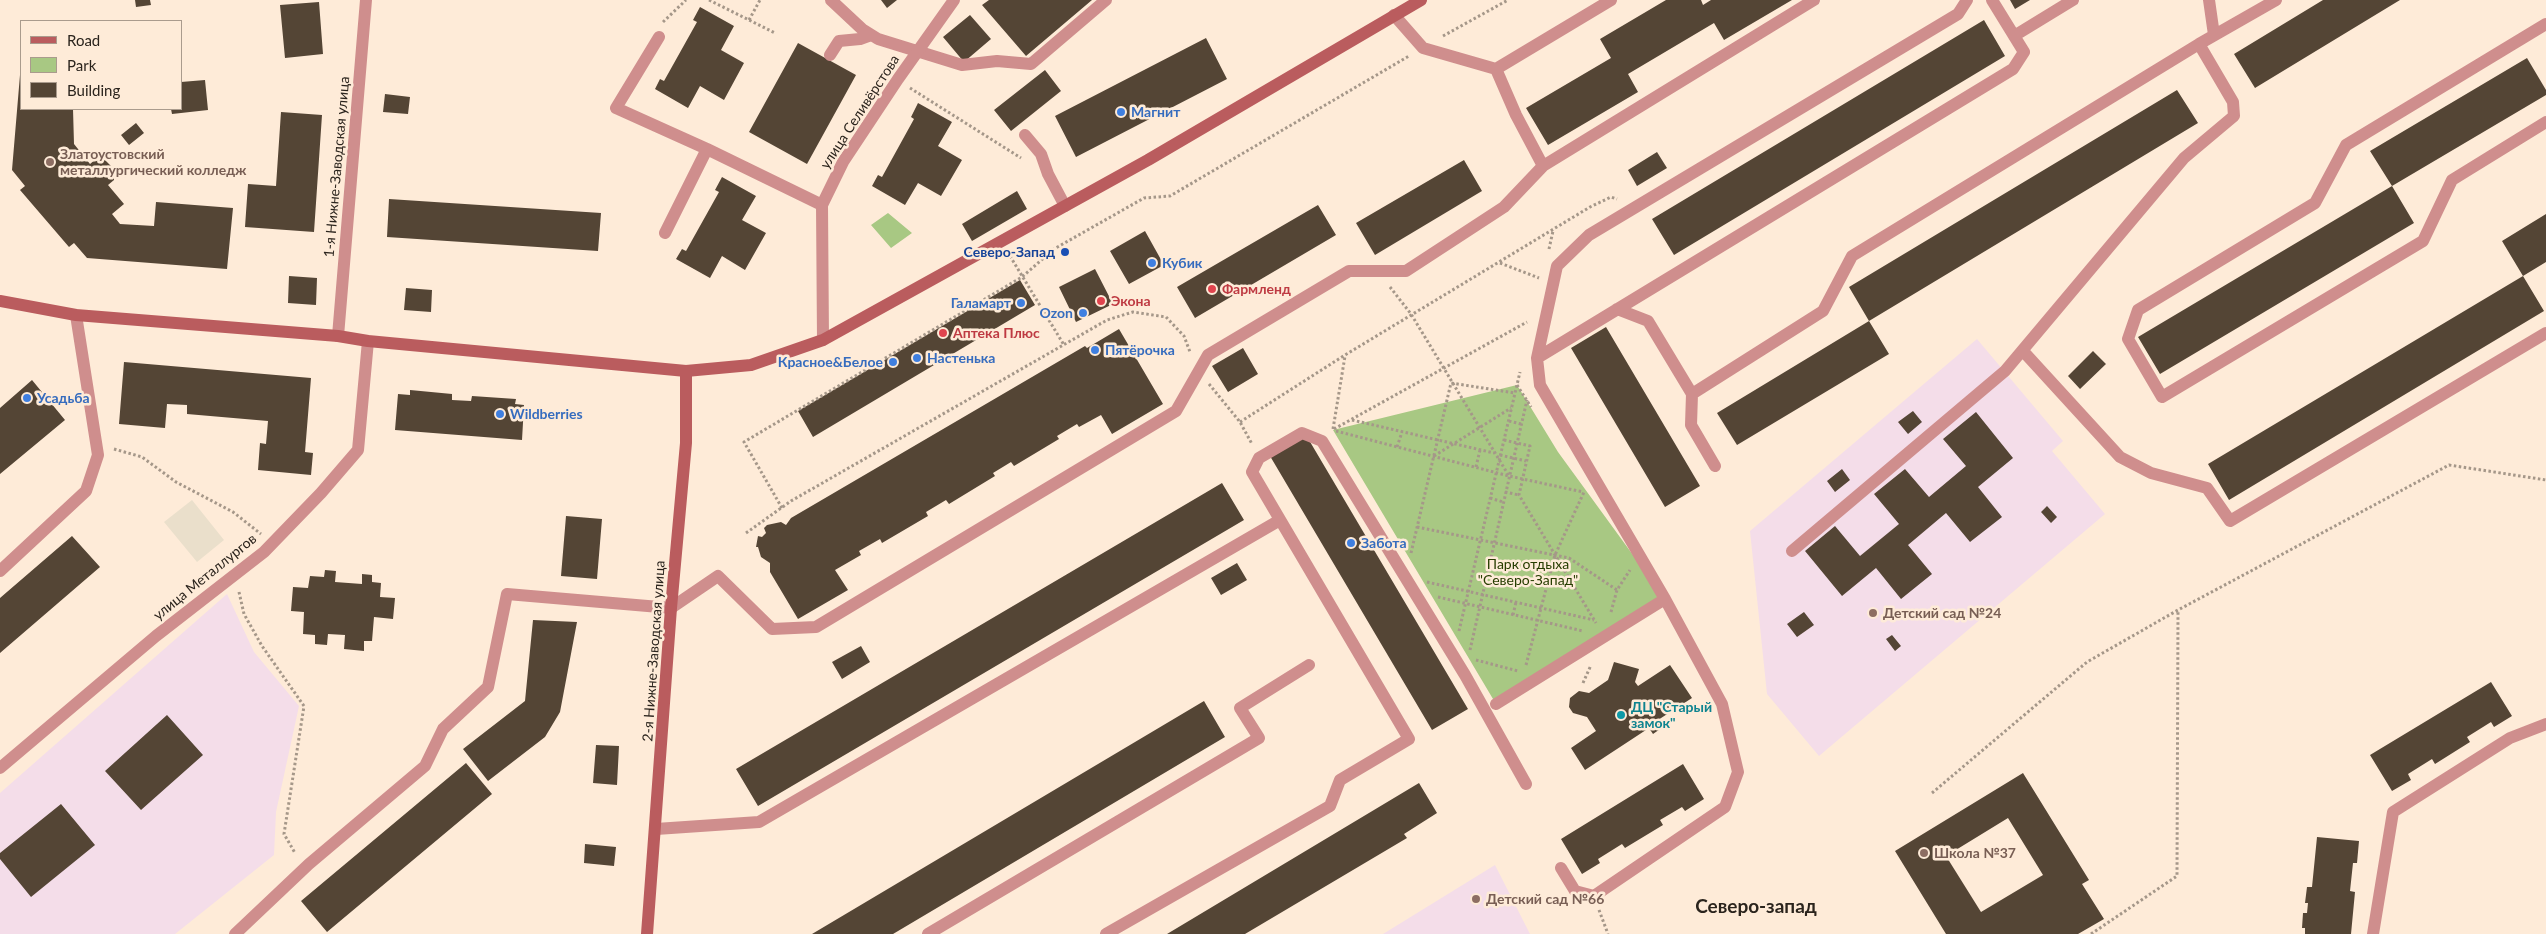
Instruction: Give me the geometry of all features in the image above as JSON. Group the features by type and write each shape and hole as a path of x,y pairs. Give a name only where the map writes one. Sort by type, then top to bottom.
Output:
{"main road":[{"path":"0,301 76,315 338,336 368,341 686,371 751,364 823,340 1065,206 1421,0"},
{"name":"2-я Нижне-Заводская улица","path":"647,934 671,608 686,443 686,371"}],"street":[{"name":"1-я Нижне-Заводская улица","path":"338,336 366,0"},
{"path":"831,0 871,35 962,65 997,61 1032,64 1106,0"},
{"name":"улица Селивёрстова","path":"823,340 822,205 843,162 917,51 954,0"},
{"path":"1394,15 1423,48 1496,69 1611,0"},
{"path":"236,934 309,864 425,766 443,729 488,687 507,594 671,608 718,576 772,630 816,627 1176,411 1208,355 1349,271 1379,273 1406,271 1504,208 1543,166 1814,0"},
{"path":"1560,868 1575,891 1594,896 1725,807 1738,772 1722,704 1665,599 1551,408 1540,385 1537,358 1557,266 1589,235 1958,14 1967,0"},
{"path":"1537,358 2013,69 2024,52 1992,0"},
{"path":"2014,36 2073,0"},
{"path":"2209,0 2214,35"},
{"path":"1692,394 1823,311 1852,256 2199,44 2276,0"},
{"path":"2546,24 2346,145 2315,204 2138,310 2128,338 2162,397 2423,241 2452,180 2546,122"},
{"path":"830,55 839,41 860,39 871,35"},
{"path":"659,37 616,108 707,149 822,205"},
{"path":"1792,551 2005,371 2184,158 2234,116 2233,102 2199,44"},
{"path":"1496,69 1516,115 1543,166"},
{"path":"1025,134 1041,154 1048,174 1065,206"},
{"path":"665,233 707,149"},
{"path":"1618,309 1648,321 1692,394 1691,425 1715,466"},
{"path":"0,571 86,491 98,455 76,315"},
{"path":"2023,351 2120,457 2151,473 2207,488 2230,521 2546,333"},
{"name":"улица Металлургов","path":"0,768 156,636 264,552 271,542 321,494 358,450 368,341"},
{"path":"1106,934 1330,806 1340,780 1409,740 1252,472 1259,458 1302,433 1322,441 1465,675 1526,784"},
{"path":"656,828 759,822 1280,520"},
{"path":"1496,704 1665,599"},
{"path":"928,934 1260,738 1240,708 1308,665"},
{"path":"2373,934 2394,812 2510,738 2546,724"}],"path":[{"path":"659,37 663,23 686,0"},
{"path":"709,0 775,33"},
{"path":"749,20 760,0"},
{"path":"782,508 744,442 1022,276 1054,249 1144,198 1170,196 1508,0"},
{"path":"898,79 931,103 1023,159"},
{"path":"1240,422 1345,355 1590,207 1611,197 1636,208"},
{"path":"1000,241 1064,345"},
{"path":"1500,262 1543,280"},
{"path":"1379,273 1412,314 1442,368 1508,476"},
{"path":"746,533 782,508 1107,320 1133,312 1166,317 1184,336 1198,373 1240,422 1259,458"},
{"path":"1333,430 1534,318"},
{"path":"1333,430 1345,355"},
{"path":"1451,383 1515,393"},
{"path":"1409,560 1451,383"},
{"path":"1457,639 1517,385"},
{"path":"1333,430 1508,476 1583,492 1555,555 1524,672 1468,658 1508,476 1527,400"},
{"path":"1434,457 1511,408"},
{"path":"1351,420 1526,461"},
{"path":"1508,421 1521,424"},
{"path":"1397,447 1402,432"},
{"path":"95,434 116,450 142,457 176,482 233,512 271,542"},
{"path":"1504,440 1530,446 1519,495 1605,636"},
{"path":"1476,468 1480,450"},
{"path":"1932,793 2087,662 2178,610 2449,465 2546,480"},
{"path":"1505,492 1519,495"},
{"path":"1490,498 1503,502"},
{"path":"1417,527 1569,558 1617,590 1630,568"},
{"path":"234,575 244,614 262,646 304,706 284,834 294,852"},
{"path":"1422,581 1594,620"},
{"path":"1430,595 1605,636"},
{"path":"1513,615 1516,602"},
{"path":"2091,934 2177,876 2178,610"},
{"path":"1594,896 1608,934"}],"shaded area":[{"name":"Детский сад №24","path":"1977,339 2063,441 2052,451 2105,514 1819,756 1767,694 1750,531"},
{"path":"192,500 224,540 197,562 164,522"},
{"path":"227,594 254,652 299,706 276,812 274,855 175,934 0,934 0,793"},
{"name":"Детский сад №66","path":"1495,865 1530,934 1383,934"}],"green space":[{"path":"888,213 912,233 891,248 871,225"},
{"name":"Парк отдыха \"Северо-Запад\"","path":"1517,385 1558,452 1665,599 1496,704 1333,430"}],"building":[{"path":"135,0 150,0 151,5 136,7"},
{"path":"881,0 897,0 887,8"},
{"path":"989,0 1092,0 1026,56 982,5"},
{"path":"1666,0 1701,0 1703,5 1711,0 1792,0 1724,40 1714,23 1628,74 1638,92 1548,145 1526,108 1611,58 1600,39"},
{"path":"2010,0 2030,0 2015,9"},
{"path":"2323,0 2400,0 2255,88 2234,54"},
{"path":"319,2 323,54 285,58 280,5"},
{"path":"700,7 734,26 721,50 744,63 724,100 700,86 688,108 655,89 660,79 664,81 697,22 693,20"},
{"path":"970,15 991,39 964,62 943,37"},
{"path":"1984,20 2005,56 1674,255 1652,219"},
{"path":"1206,38 1227,79 1076,157 1055,116"},
{"path":"798,43 856,75 807,164 749,132"},
{"path":"2527,58 2546,90 2546,95 2392,186 2370,151"},
{"path":"1045,70 1061,91 1011,131 994,110"},
{"name":"Златоустовский металлургический колледж","path":"20,75 20,110 73,110 74,144 90,164 96,159 105,160 114,169 114,180 108,185 124,204 112,214 120,224 154,226 156,202 233,208 227,269 87,258 74,243 69,247 20,190 25,186 12,170"},
{"path":"205,80 208,110 172,114 171,110 182,110 182,82"},
{"path":"2177,90 2198,123 1869,321 1849,287"},
{"path":"385,94 410,97 408,114 383,112"},
{"path":"918,103 952,122 938,146 962,160 941,196 918,183 905,205 872,186 878,175 882,177 914,119 911,117"},
{"path":"281,112 322,115 314,232 245,227 248,184 276,186"},
{"path":"136,123 144,133 129,145 121,135"},
{"path":"1657,152 1667,168 1637,186 1628,170"},
{"path":"1464,160 1482,191 1375,255 1356,223"},
{"path":"722,177 756,196 742,220 766,233 745,270 722,256 710,278 676,259 682,249 686,251 719,192 715,190"},
{"path":"2392,186 2414,223 2160,374 2138,337"},
{"path":"1017,191 1027,209 972,241 962,224"},
{"path":"389,199 601,213 598,251 387,237"},
{"path":"1318,205 1336,235 1195,318 1177,287"},
{"path":"2546,214 2546,262 2523,276 2502,241"},
{"path":"1145,231 1164,265 1129,284 1110,251"},
{"path":"1095,269 1113,304 1076,322 1059,287"},
{"path":"289,276 317,278 316,305 288,303"},
{"path":"2523,276 2544,311 2229,500 2208,464"},
{"name":"Настенька","path":"1020,280 1035,305 813,437 798,411"},
{"path":"406,288 432,290 431,312 404,310"},
{"path":"1869,321 1889,354 1737,445 1717,413"},
{"path":"1606,327 1700,486 1665,507 1571,348"},
{"path":"1119,329 1163,404 1112,434 1101,415 1079,427 1077,424 1057,436 1059,439 1014,466 1011,462 993,473 995,476 949,504 946,500 926,512 928,516 882,543 880,539 859,551 861,555 835,570 848,590 798,619 770,572 770,563 761,557 758,547 756,547 758,536 762,537 766,533 764,528 767,525 781,522 786,525 791,518 1085,346 1087,348"},
{"path":"1243,348 1258,374 1228,392 1212,366"},
{"path":"2093,351 2106,364 2080,389 2068,376"},
{"path":"124,362 311,378 305,452 313,453 311,475 258,470 260,443 266,444 268,421 187,414 187,405 167,404 165,428 119,424"},
{"path":"32,380 65,420 0,474 0,408"},
{"path":"410,390 452,394 452,400 471,401 472,396 516,399 515,404 524,405 522,440 395,430 398,394 410,395"},
{"path":"1913,411 1922,422 1908,434 1898,422"},
{"path":"1976,412 2013,458 1978,487 2002,517 1970,542 1946,513 1908,545 1932,574 1901,599 1876,568 1842,596 1805,551 1835,526 1860,556 1899,524 1874,494 1905,469 1929,497 1966,466 1943,439"},
{"path":"1306,435 1468,709 1432,730 1270,456"},
{"path":"1842,469 1850,480 1835,492 1827,481"},
{"path":"1222,483 1244,520 758,806 736,769"},
{"path":"2047,506 2057,517 2051,523 2041,512"},
{"path":"566,516 602,519 597,579 561,576"},
{"path":"72,536 100,567 0,653 0,598"},
{"path":"1237,563 1247,580 1221,595 1211,578"},
{"path":"325,570 336,571 335,582 362,584 362,574 372,575 372,582 381,583 380,597 395,598 393,619 374,617 372,641 364,641 364,651 344,649 345,635 328,634 327,645 315,644 315,635 303,634 304,612 291,611 293,587 308,588 310,576 324,577"},
{"path":"1804,612 1814,625 1797,637 1787,624"},
{"path":"533,620 577,622 560,712 545,737 488,781 463,749 525,701"},
{"path":"1892,635 1901,646 1895,651 1886,639"},
{"path":"861,646 870,662 842,679 832,662"},
{"name":"ДЦ \"Старый замок\"","path":"1614,662 1639,669 1635,682 1638,686 1670,665 1692,698 1658,720 1663,727 1653,734 1649,728 1585,770 1571,748 1596,731 1587,717 1573,713 1569,707 1570,698 1579,691 1589,693 1608,680"},
{"path":"2491,682 2512,716 2494,727 2491,722 2467,737 2470,742 2435,764 2432,759 2408,774 2411,780 2392,791 2370,755"},
{"path":"1204,701 1225,737 893,934 812,934"},
{"path":"167,715 203,755 141,810 105,771"},
{"path":"596,745 619,746 617,785 593,783"},
{"path":"466,763 492,794 327,932 301,901"},
{"path":"1683,764 1704,799 1685,811 1682,807 1660,820 1663,825 1625,848 1622,844 1598,859 1600,863 1582,874 1561,839"},
{"name":"Школа №37","path":"2023,773 2089,880 2082,884 2104,919 2078,934 1946,934 1895,851","holes":["2008,818 2043,875 1981,912 1946,856"]},
{"path":"1419,783 1437,813 1404,834 1407,838 1245,934 1167,934"},
{"path":"61,804 95,845 31,897 0,859 0,853"},
{"path":"2317,837 2359,841 2357,863 2353,863 2350,891 2355,892 2351,934 2305,934 2305,928 2302,928 2303,913 2307,913 2308,903 2305,903 2307,887 2312,887"},
{"path":"585,844 616,847 614,866 584,863"}],"place":[{"name":"Магнит","path":"1121,112"},
{"name":"Златоустовский металлургический колледж","path":"50,162"},
{"name":"Северо-Запад","path":"1065,252"},
{"name":"Кубик","path":"1152,263"},
{"name":"Фармленд","path":"1212,289"},
{"name":"Экона","path":"1101,301"},
{"name":"Галамарт","path":"1021,303"},
{"name":"Ozon","path":"1083,313"},
{"name":"Аптека Плюс","path":"943,333"},
{"name":"Пятёрочка","path":"1095,350"},
{"name":"Настенька","path":"917,358"},
{"name":"Красное&Белое","path":"893,362"},
{"name":"Усадьба","path":"27,398"},
{"name":"Wildberries","path":"500,414"},
{"name":"Забота","path":"1351,543"},
{"name":"Детский сад №24","path":"1873,613"},
{"name":"ДЦ \"Старый замок\"","path":"1621,715"},
{"name":"Школа №37","path":"1924,853"},
{"name":"Детский сад №66","path":"1476,899"}],"district":[{"name":"Северо-запад","path":"1756,907"}]}
